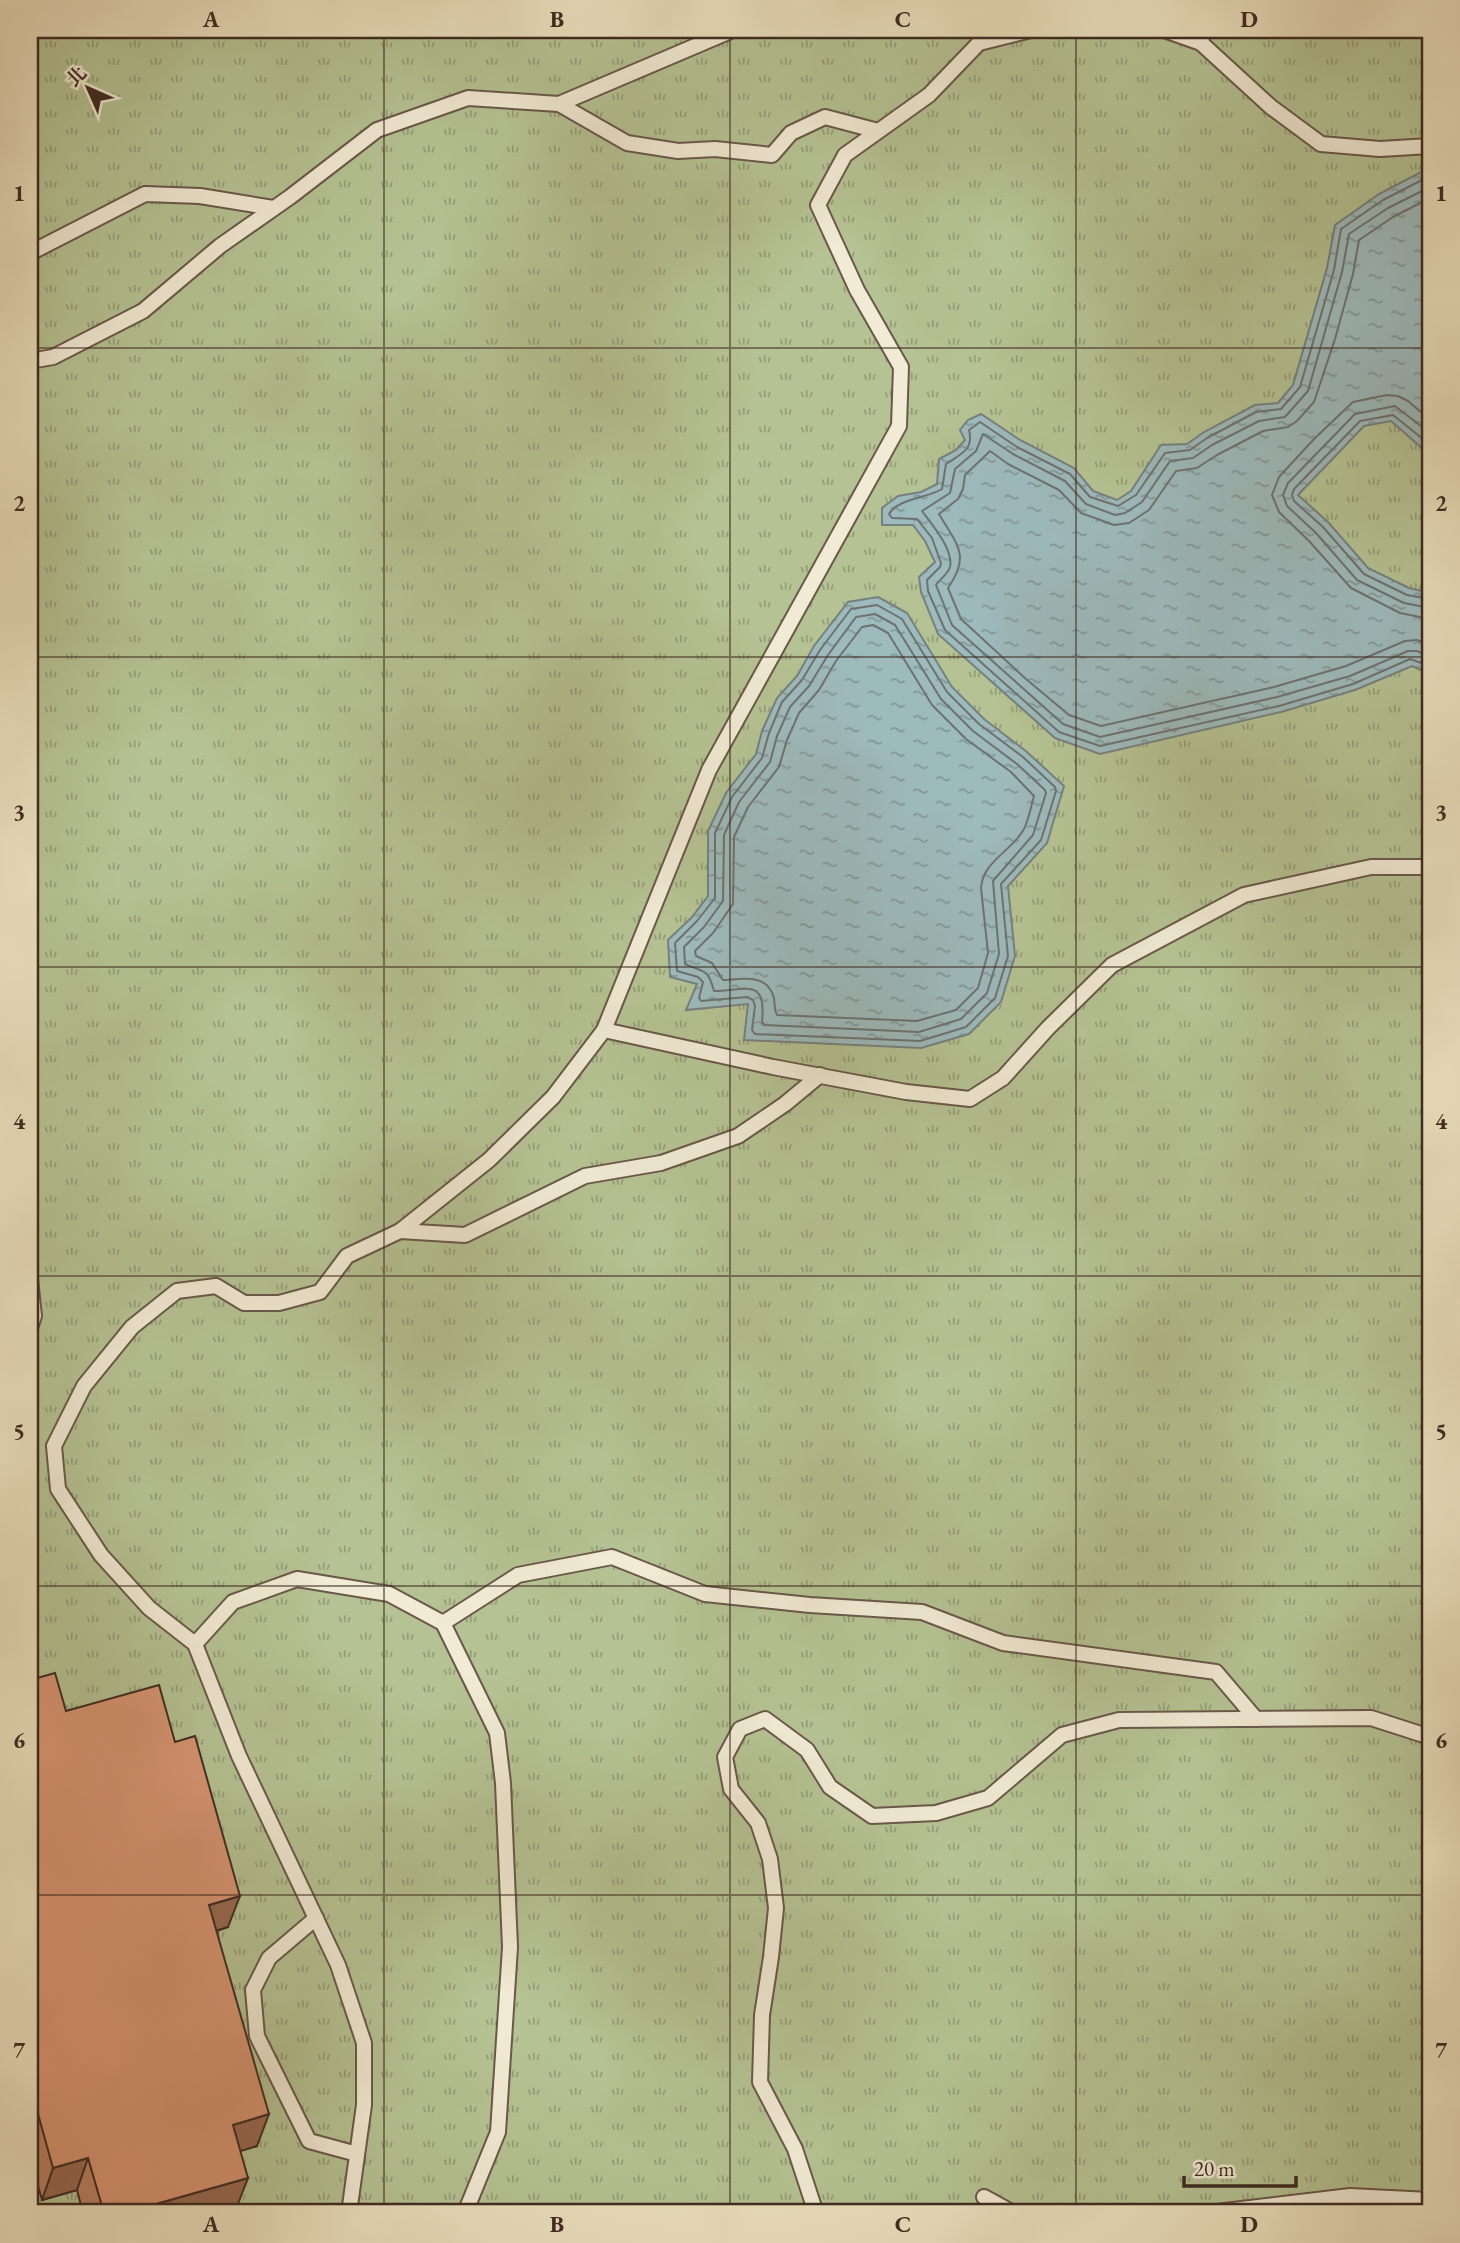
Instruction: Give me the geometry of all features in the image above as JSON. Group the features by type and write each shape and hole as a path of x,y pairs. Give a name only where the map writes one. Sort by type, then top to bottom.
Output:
{"lane":[{"path":"30,361 53,357 143,311 220,246 377,130 468,99 559,104 733,30"},
{"path":"349,2213 364,2105 364,2043 338,1965 239,1756 195,1644 149,1608 101,1555 58,1489 54,1446 84,1386 132,1327 177,1291 216,1286 244,1303 279,1303 320,1293 347,1256 400,1231 489,1160 553,1097 604,1030 709,770 899,426 901,367 857,290 818,205 845,155 929,94 979,43 1031,30"},
{"path":"1164,30 1202,36 1271,107 1321,144 1380,149 1430,146"},
{"path":"559,104 627,143 678,151 715,149 772,155 791,133 825,117 878,131"},
{"path":"30,253 145,194 200,196 274,208"},
{"path":"604,1030 820,1076 906,1092 970,1099 1003,1079 1048,1028 1112,965 1244,895 1371,867 1430,866"},
{"path":"400,1231 464,1235 585,1176 661,1163 738,1136 820,1076"},
{"path":"30,1279 34,1316 30,1328"},
{"path":"443,1623 518,1575 612,1558 705,1594 810,1605 922,1612 1003,1643 1216,1672 1256,1719"},
{"path":"195,1644 233,1602 297,1579 389,1594 443,1623 497,1733 503,1783 510,1947 498,2132 466,2213"},
{"path":"816,2213 795,2149 760,2082 761,2015 776,1908 770,1859 758,1823 731,1790 725,1758 740,1729 765,1719 807,1750 830,1787 872,1816 936,1813 988,1798 1062,1735 1119,1720 1371,1718 1430,1737"},
{"path":"316,1918 269,1958 253,1990 257,2036 309,2141 357,2154"},
{"path":"1208,2213 1350,2196 1430,2200"},
{"path":"984,2197 1013,2213"}],"green space":[{"path":"30,30 1430,30 1430,2213 30,2213"}],"water":[{"path":"1423,171 1430,171 1430,446 1423,449 1391,421 1364,426 1298,495 1328,522 1368,568 1409,588 1430,593 1430,674 1412,666 1355,690 1281,712 1100,754 1055,738 938,634 921,592 919,577 935,562 925,541 913,525 882,525 882,508 898,496 921,492 937,484 939,459 956,450 965,440 960,430 968,420 981,414 1020,440 1074,468 1093,491 1117,500 1131,491 1161,445 1187,444 1255,405 1278,403 1293,385 1327,268 1335,225 1379,194"},
{"path":"878,597 907,613 952,687 984,719 1027,752 1064,786 1047,843 1008,886 1015,956 1001,1002 969,1034 921,1048 744,1040 748,1004 686,1010 697,984 670,977 668,940 692,917 708,896 708,831 726,793 756,754 762,731 777,698 797,676 814,646 848,602"}],"building":[{"path":"55,1673 66,1711 159,1685 175,1742 195,1736 240,1896 209,1905 269,2114 233,2125 248,2178 124,2213 104,2213 88,2158 53,2168 30,2085 30,1680"}]}
